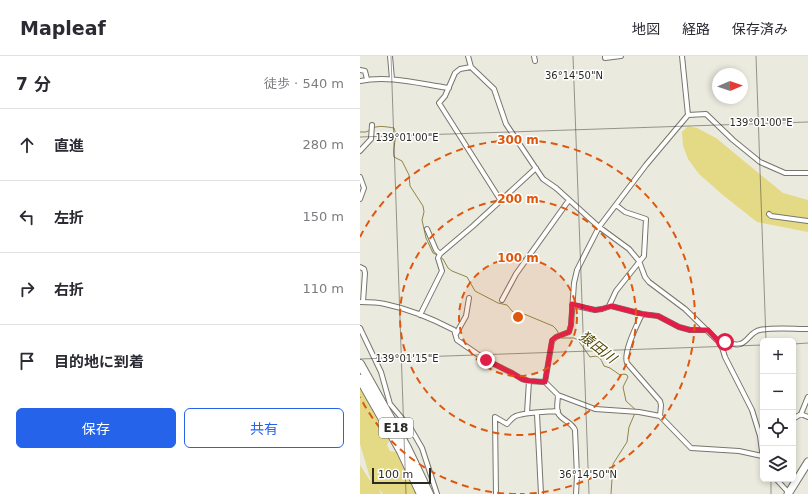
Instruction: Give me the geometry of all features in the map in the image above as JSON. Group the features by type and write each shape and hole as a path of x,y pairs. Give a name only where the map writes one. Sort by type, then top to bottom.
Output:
{"highway":[{"name":"E18","path":"360,364 407,448 429,494"},
{"name":"E18","path":"360,379 401,451 422,494"},
{"path":"789,493 808,462"}],"street":[{"path":"390,56 392,79"},
{"path":"468,56 471,67 494,89 506,124 543,179 599,227 629,249 639,262 645,277 649,282 685,309 721,344 724,357 752,410 760,431"},
{"path":"534,56 535,62"},
{"path":"605,56 605,58 622,56"},
{"path":"545,382 552,340 569,332 571,325 574,283 577,270 599,227 646,165 688,115 682,56"},
{"path":"471,67 460,69 455,73 445,96 439,103 501,201"},
{"path":"360,70 365,71 367,79"},
{"path":"360,81 367,79 392,79 449,88"},
{"path":"688,115 706,114 733,140 765,165 784,173 808,173"},
{"path":"360,152 371,139 372,125"},
{"path":"420,315 442,272 438,258 440,254 501,201 536,168"},
{"path":"360,177 364,188 360,199"},
{"path":"502,300 516,274 569,200"},
{"path":"610,306 616,291 644,256 646,219 625,212 616,205"},
{"path":"769,214 771,216 808,221"},
{"path":"427,228 436,250 440,254"},
{"path":"360,267 364,269 365,273 362,302 385,304 420,315 454,330 457,340 486,360 522,379 545,382 558,395 595,409 639,412 660,416 691,448 738,451 760,457"},
{"path":"456,334 466,316 470,298"},
{"path":"572,304 595,310 610,306 642,314 658,316 679,327 690,330 708,330"},
{"path":"642,314 628,350 626,360 649,390 660,401 660,416"},
{"path":"360,328 381,372 391,406 411,429 422,448 437,494"},
{"path":"721,344 725,342 739,344 746,341 752,334 760,330 808,328"},
{"path":"527,413 529,381"},
{"path":"558,395 559,414 573,425 575,430 577,476 576,494"},
{"path":"796,417 801,414 808,397"},
{"path":"496,494 495,416 507,424 514,417 527,413 537,414 558,411"},
{"path":"537,414 541,494"},
{"path":"801,414 808,417"},
{"path":"779,482 789,493"}],"shaded area":[{"path":"688,126 697,128 716,138 783,193 808,200 808,232 757,222 699,174 688,159 683,146 682,132"},
{"path":"360,388 389,441 387,445 390,451 396,452 417,494 383,494 379,489 381,494 360,494 360,465 371,481 360,444"}],"waterway":[{"path":"373,128 380,126 394,128 394,157 402,161 409,175 410,186 423,206 424,212 422,220 426,238 433,253 437,255"},
{"path":"360,132 370,130"},
{"name":"猿田川","path":"440,257 452,271 467,277 475,291 498,303 507,305 516,314 524,314 553,326 559,334"},
{"name":"猿田川","path":"560,337 574,338 578,340 590,357 595,356 600,359 604,366 620,375 627,375 628,377 623,387 626,401 637,411"},
{"name":"猿田川","path":"611,494 613,464 627,442 629,427 635,413"}],"route":[{"path":"486,360 522,379 545,382 552,340 569,332 571,325 572,304 595,310 611,306 642,314 658,316 679,327 690,330 708,330 721,344 725,342"}]}
